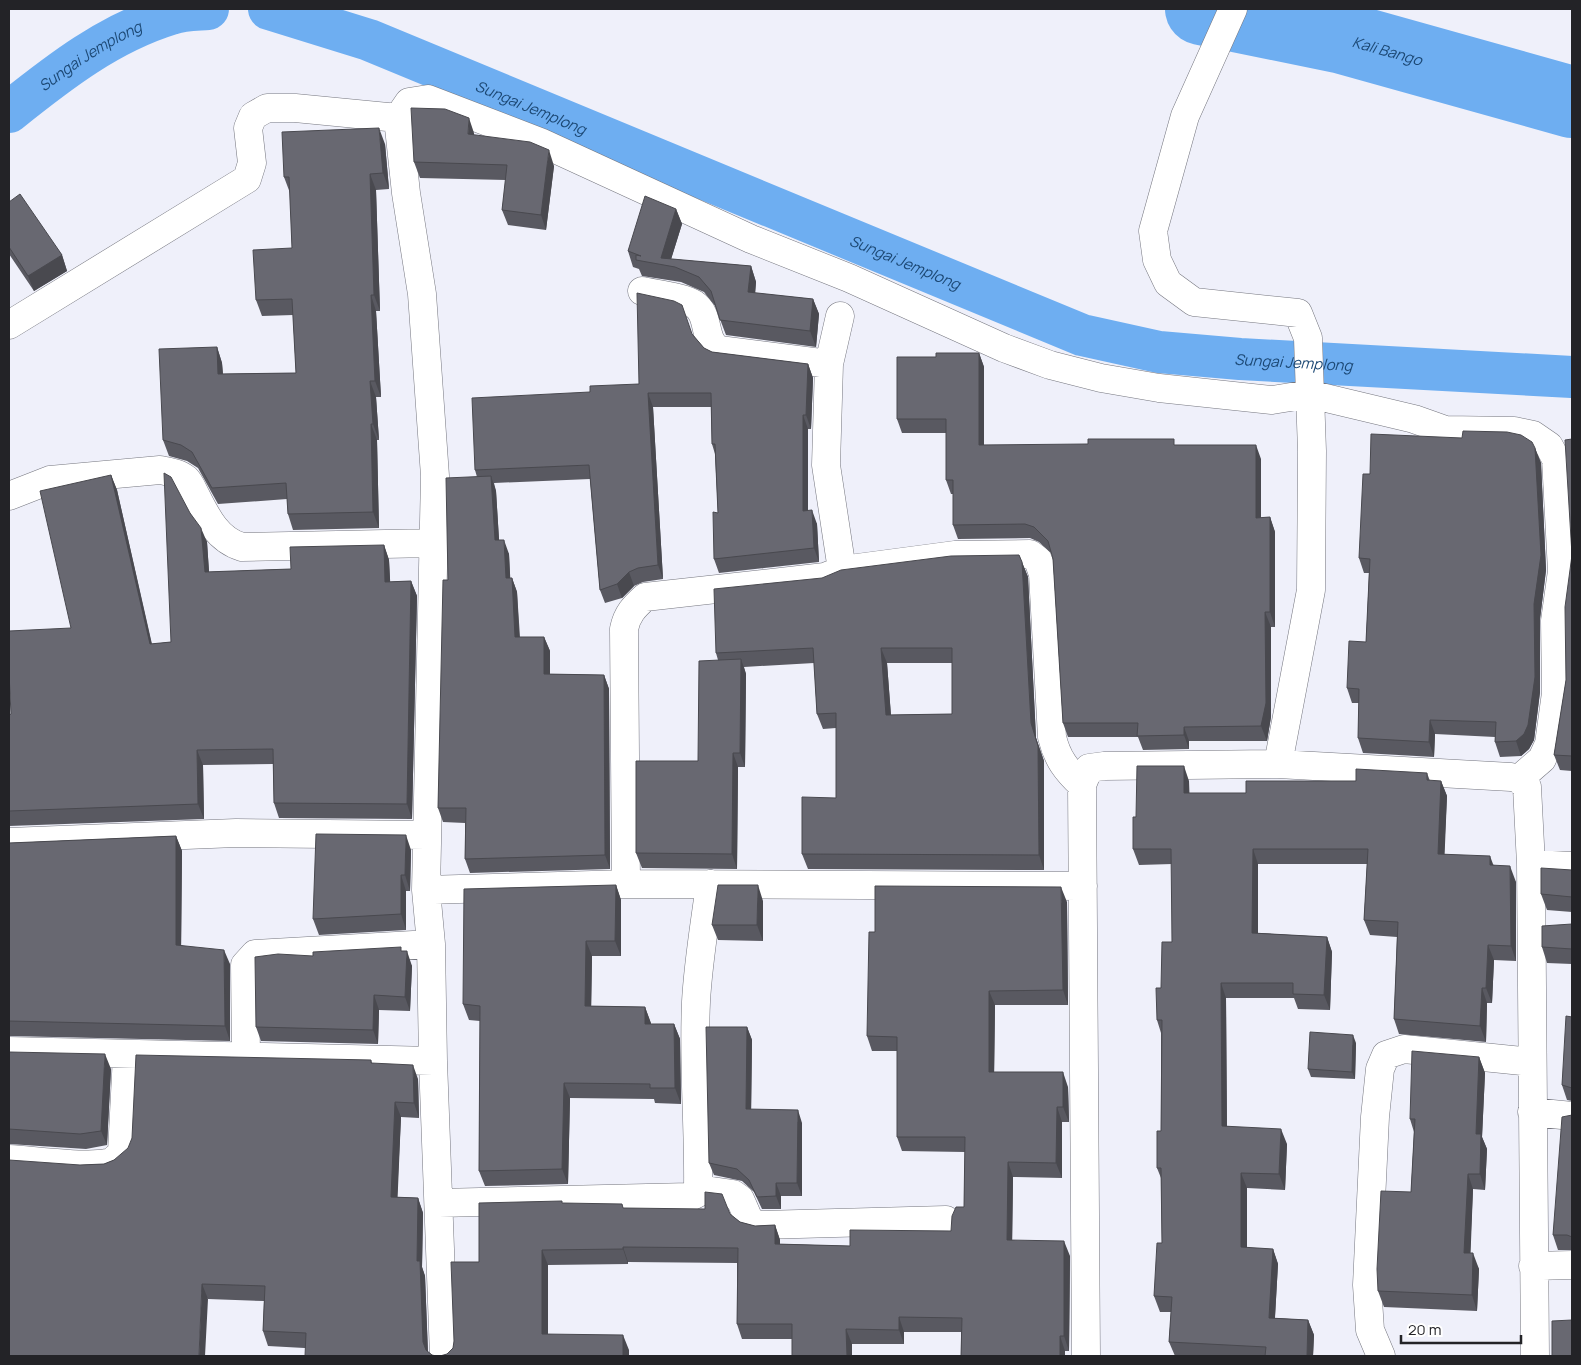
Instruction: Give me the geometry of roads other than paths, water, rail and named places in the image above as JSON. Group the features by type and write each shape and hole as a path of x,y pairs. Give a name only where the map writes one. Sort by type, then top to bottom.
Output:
{"street":[{"path":"1233,9 1185,116 1153,231 1158,260 1168,283 1194,302 1298,313 1308,338 1312,451 1311,590 1278,764"},
{"path":"444,1356 432,1061 431,944 426,890 432,543 435,476 422,294 406,193 398,118 409,102 428,99 540,142 751,239 850,278 1004,348 1050,365 1102,378 1178,390 1272,400 1309,387 1445,430 1514,431 1533,435 1549,446 1556,458 1567,571 1554,621 1556,693 1549,744 1542,759 1519,779"},
{"path":"9,325 247,179 252,162 248,128 253,116 267,108 295,108 398,118"},
{"path":"642,291 694,304 703,314 710,342 720,350 829,364"},
{"path":"840,316 829,364 826,465 842,570"},
{"path":"9,496 50,480 160,470 177,473 185,478 208,520 230,543 242,547 432,543"},
{"path":"626,884 624,629 630,611 645,597 825,577 842,570 956,555 1030,554 1038,560 1043,574 1052,737 1056,754 1064,768 1082,785"},
{"path":"1086,1356 1082,785 1089,768 1104,766 1278,764 1511,777 1519,779 1527,787 1531,864 1543,925 1532,1062 1535,1356"},
{"path":"9,842 236,833 426,835"},
{"path":"1531,864 1572,866"},
{"path":"426,890 626,884 1083,886"},
{"path":"439,1203 690,1197 696,1194 698,1189 695,1049 696,999 710,884"},
{"path":"246,1057 245,965 255,954 431,944"},
{"path":"1380,1356 1370,1330 1367,1285 1375,1117 1380,1069 1386,1056 1404,1049 1532,1062"},
{"path":"9,1051 432,1061"},
{"path":"9,1159 87,1164 107,1163 115,1160 122,1152 127,1055"},
{"path":"1532,1112 1572,1116"},
{"path":"698,1189 733,1194 740,1199 750,1222 760,1225 946,1220"},
{"path":"1533,1266 1572,1265"}],"waterway":[{"name":"Sungai Jemplong","path":"9,112 66,68 127,32 148,22 175,13 208,9"},
{"name":"Sungai Jemplong","path":"269,9 369,40 1082,335 1159,352 1240,359 1572,377"},
{"name":"Kali Bango","path":"1201,9 1343,38 1572,102"}]}
